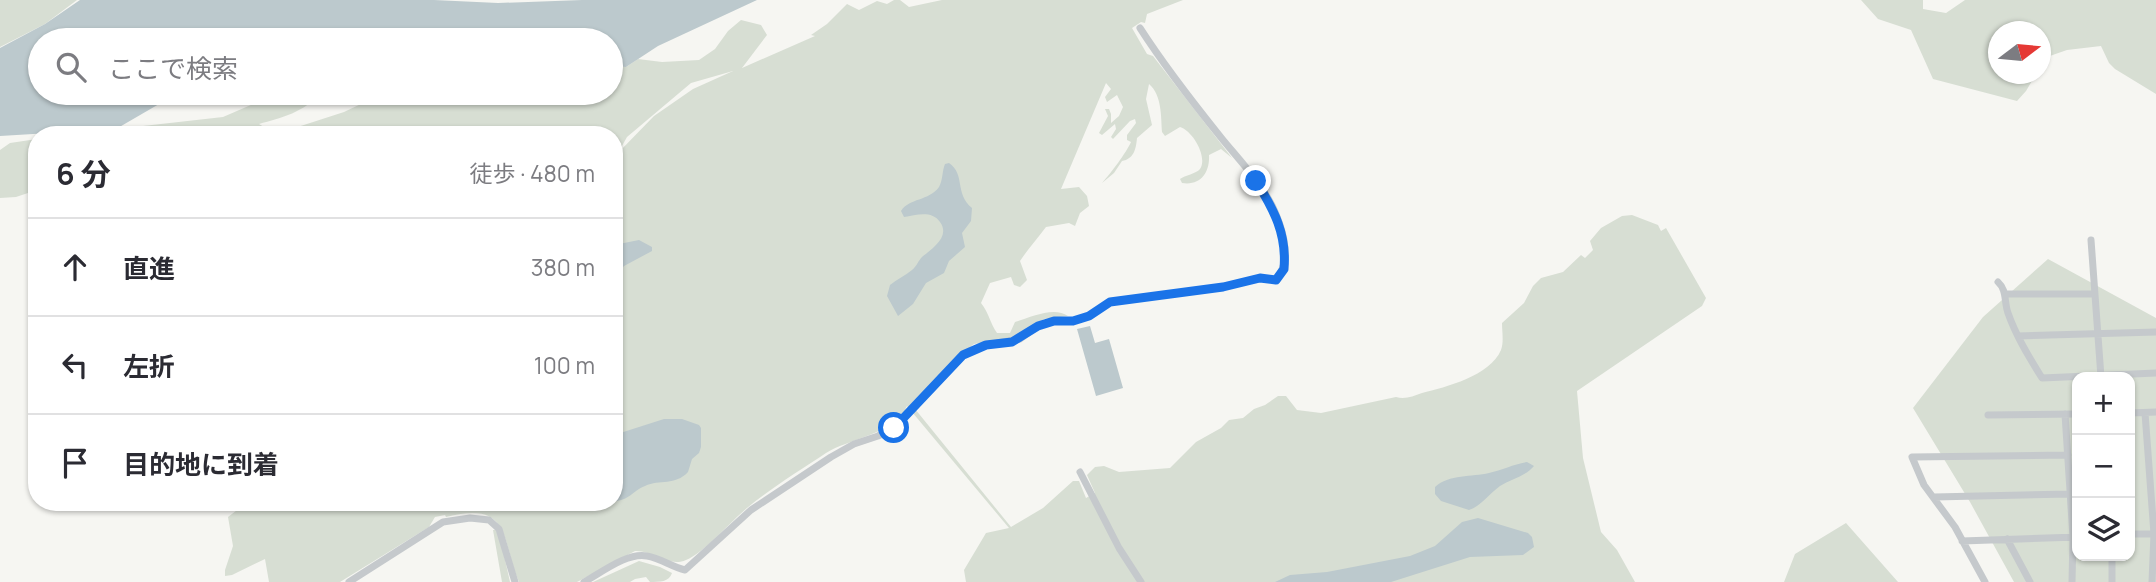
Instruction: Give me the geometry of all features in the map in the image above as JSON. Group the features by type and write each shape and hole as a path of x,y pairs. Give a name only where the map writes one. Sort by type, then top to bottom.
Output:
{"street":[{"path":"584,582 637,556 647,556 685,570 751,510 831,457 854,444 894,428 963,355 974,349 1012,342 1038,326 1054,321 1073,321 1089,316 1110,302 1223,287 1260,278 1276,280 1284,269 1285,253 1283,233 1276,212 1256,181 1167,70 1140,28"},
{"path":"2091,240 2101,372"},
{"path":"1998,282 2004,287 2007,311 2042,378 2072,377"},
{"path":"2005,294 2095,294"},
{"path":"2018,335 2156,332"},
{"path":"2135,375 2156,373"},
{"path":"2145,412 2155,534 2152,582"},
{"path":"2135,413 2156,412"},
{"path":"2065,414 2072,511"},
{"path":"1988,415 2072,414"},
{"path":"1985,582 1955,527 1924,485 1912,457 2067,455"},
{"path":"1080,472 1119,548 1141,582"},
{"path":"1934,497 2070,494"},
{"path":"349,582 443,522 470,518 489,520 499,529 514,582"},
{"path":"2135,534 2155,534"},
{"path":"1962,541 2072,537"},
{"path":"2007,539 2030,582"},
{"path":"2072,582 2073,561"},
{"path":"2112,561 2112,582"}],"shaded area":[{"path":"0,0 77,0 45,24 37,28 28,28 28,33 0,47"},
{"path":"80,0 434,0 498,3 757,0 658,46 626,67 623,67 623,28 38,28"},
{"path":"900,0 909,7 942,0 1183,0 1147,14 1145,23 1141,22 1132,28 1147,54 1153,56 1232,158 1221,149 1209,155 1208,167 1203,176 1194,182 1182,183 1180,179 1200,169 1201,151 1185,129 1180,127 1165,136 1162,132 1159,100 1149,84 1146,99 1152,125 1137,138 1132,156 1122,161 1114,173 1102,183 1129,147 1131,142 1127,140 1127,135 1136,123 1135,119 1130,121 1113,139 1111,137 1116,129 1115,124 1102,135 1099,133 1108,116 1105,109 1109,109 1111,123 1119,116 1123,107 1117,95 1107,102 1105,97 1111,89 1106,83 1061,189 1079,187 1087,196 1089,206 1080,213 1075,226 1069,223 1046,227 1020,261 1027,280 1020,287 1014,285 1011,277 990,283 981,303 997,333 1010,333 1015,322 1042,313 1056,312 1068,316 1044,319 1012,338 974,344 954,359 911,404 1011,527 1043,508 1073,481 1079,481 1086,498 1095,493 1087,475 1095,467 1104,466 1119,472 1170,468 1196,442 1221,428 1229,420 1243,418 1278,396 1286,396 1297,410 1321,413 1396,397 1409,397 1466,379 1495,359 1502,347 1502,323 1524,303 1533,286 1541,278 1563,272 1581,255 1585,258 1593,250 1590,241 1601,228 1622,216 1632,215 1658,225 1661,231 1666,228 1706,298 1702,306 1577,391 1583,458 1601,532 1617,550 1635,582 966,582 964,570 986,533 1009,528 907,406 892,423 870,435 835,448 776,486 747,508 701,551 680,562 635,551 577,582 519,582 500,527 493,519 483,514 467,513 435,517 429,527 340,582 269,582 265,559 225,576 233,546 228,517 236,511 623,511 623,148 654,116 693,89 733,71 691,83 627,137 623,144 623,126 301,126 359,105 623,105 623,67 638,59 662,62 699,60 715,49 728,31 741,20 761,25 767,35 742,68 815,36 811,35 827,24 847,4 859,10 877,1 887,4"},
{"path":"1861,0 1923,0 1923,9 1946,13 1965,0 2156,0 2156,94 2115,69 2101,46 2067,50 2051,56 2051,21 1988,21 1988,84 2030,84 2017,101 1933,79 1911,30 1878,19"},
{"path":"28,33 28,105 157,105 121,126 28,126 28,134 0,136 0,48"},
{"path":"251,105 307,105 284,117 259,124 262,126 143,126 223,117"},
{"path":"28,140 28,193 0,198 0,150 10,143"},
{"path":"949,163 954,168 963,196 972,208 971,221 962,233 965,247 949,261 944,273 926,283 913,304 898,316 887,296 890,285 914,268 939,242 943,233 943,227 937,218 924,214 904,217 901,211 909,204 935,192 945,164"},
{"path":"639,240 652,247 652,251 623,267 623,243"},
{"path":"2048,259 2156,318 2156,582 2014,582 1970,502 1913,408 1983,317"},
{"path":"1090,326 1095,343 1109,339 1123,388 1096,396 1077,329"},
{"path":"664,419 682,419 699,425 701,447 692,459 688,472 683,476 673,481 651,484 623,499 623,432"},
{"path":"1527,462 1534,466 1523,475 1500,486 1469,510 1441,501 1435,494 1435,487 1447,480 1489,473"},
{"path":"1478,518 1528,533 1532,537 1534,547 1523,555 1470,557 1391,582 1275,582 1290,575 1327,572 1410,556 1435,546 1462,522"},
{"path":"1846,523 1898,582 1784,582 1795,554"},
{"path":"493,530 496,530 501,542 510,582 502,582"},
{"path":"639,561 672,573 661,582 650,582 646,577 630,582 593,582"}],"route":[{"path":"894,428 963,355 974,349 1012,342 1038,326 1054,321 1073,321 1089,316 1110,302 1223,287 1260,278 1276,280 1284,269 1283,233 1276,212 1256,181"}]}
